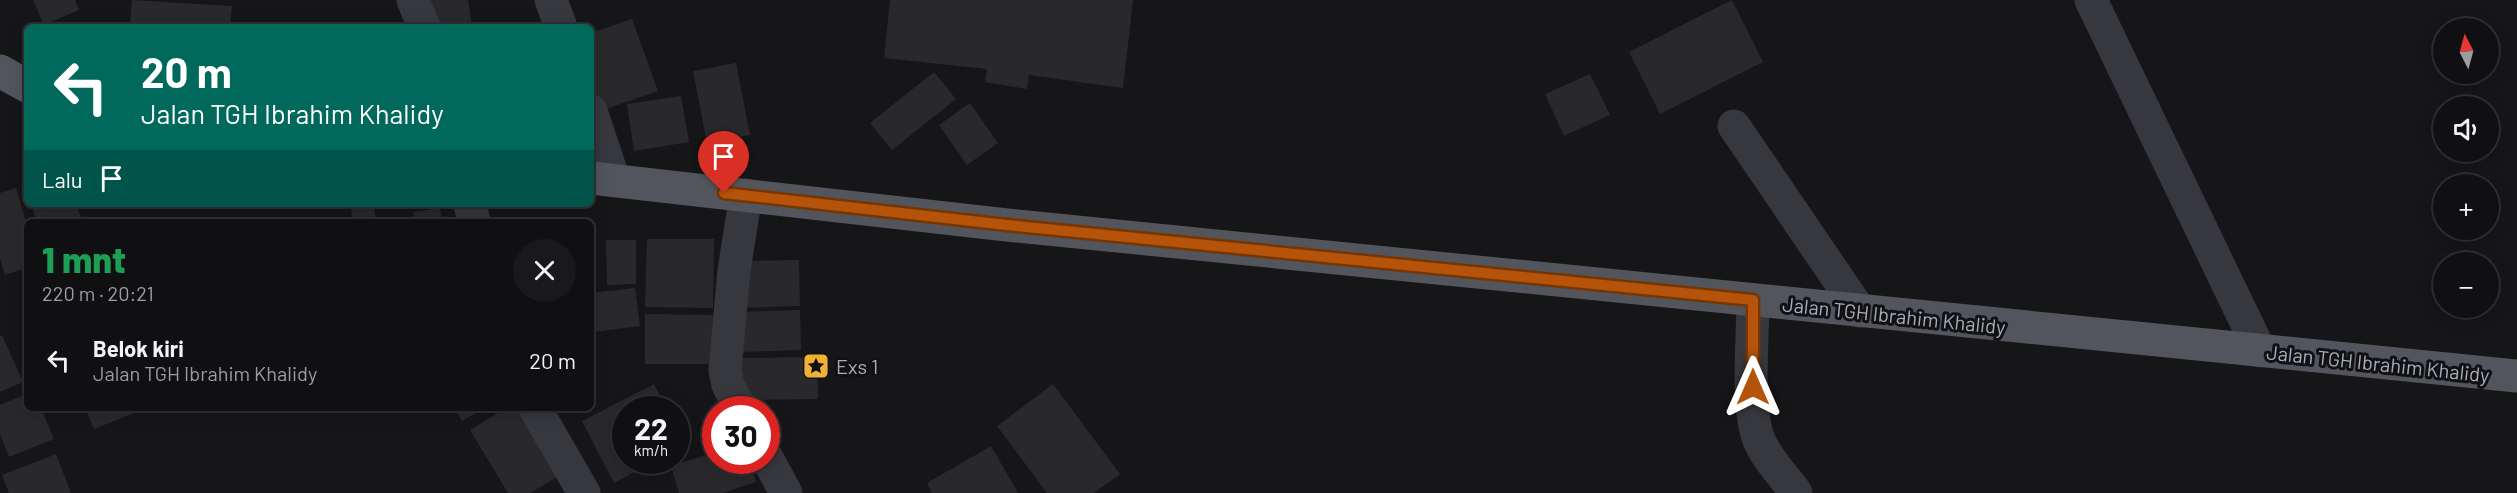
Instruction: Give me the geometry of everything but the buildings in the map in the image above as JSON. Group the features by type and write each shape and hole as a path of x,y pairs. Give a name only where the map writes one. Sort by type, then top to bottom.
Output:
{"main road":[{"path":"0,71 24,84"},
{"name":"Jalan TGH Ibrahim Khalidy","path":"603,179 1007,225 2517,376"}],"street":[{"path":"413,0 423,24"},
{"path":"551,0 560,24"},
{"path":"2091,0 2260,351"},
{"path":"1734,126 1860,311"},
{"path":"594,128 603,179"},
{"path":"734,396 728,385 725,370 734,270 746,195"},
{"path":"1753,300 1752,409 1755,428 1759,442 1796,493"},
{"path":"537,411 584,493"},
{"path":"776,474 786,493"}],"place":[{"name":"Exs 1","path":"816,366"}],"route":[{"path":"724,193 1007,225 1753,300 1753,387"}]}
